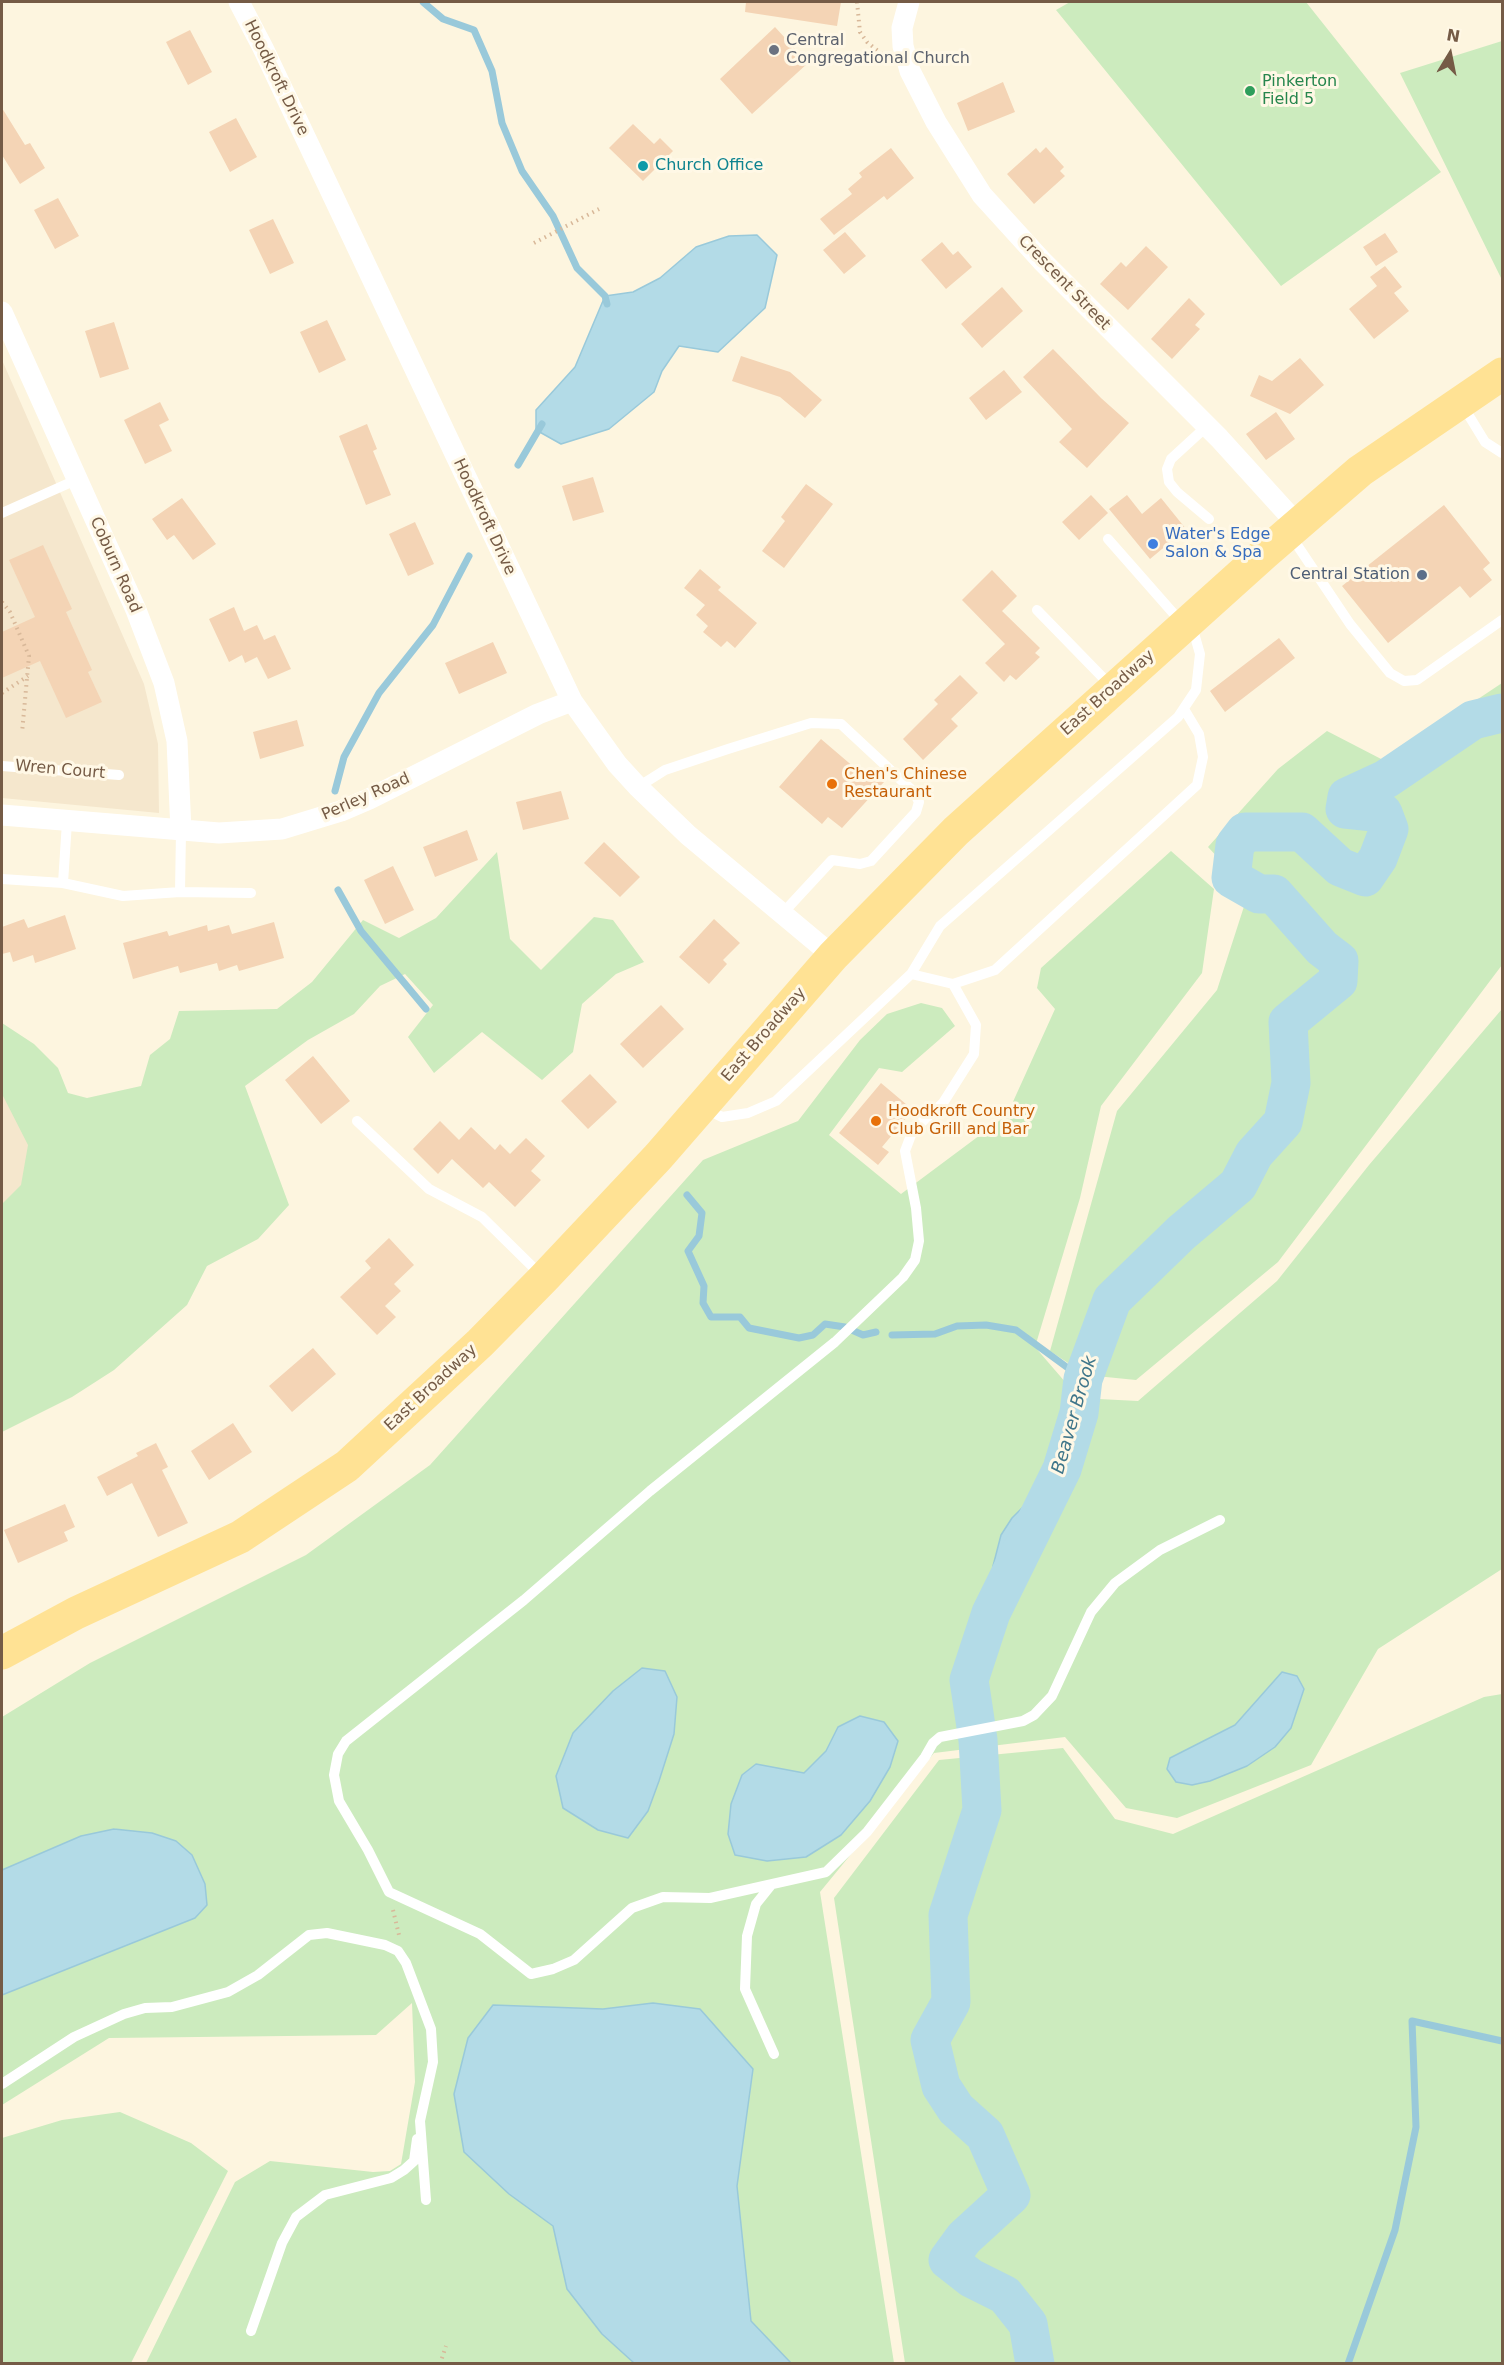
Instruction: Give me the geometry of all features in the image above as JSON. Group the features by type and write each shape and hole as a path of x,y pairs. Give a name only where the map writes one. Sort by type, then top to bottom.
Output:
{"main road":[{"name":"East Broadway","path":"2,1653 76,1613 240,1537 347,1466 480,1343 544,1278 702,1107 833,956 956,831 1293,528 1360,471 1503,374"}],"street":[{"name":"Hoodkroft Drive","path":"239,2 263,48 572,701 617,764 638,787 688,835 833,956"},
{"name":"Crescent Street","path":"909,2 902,28 903,46 910,71 963,168 1003,220 1207,426 1293,528"},
{"name":"Coburn Road","path":"4,324 136,610 164,683 177,741 181,831"},
{"name":"Perley Road","path":"2,815 181,831 255,832 282,829 341,811 538,714 572,701"}],"lane":[{"path":"1460,402 1485,442 1503,453"},
{"path":"1207,426 1171,459 1167,469 1169,482 1177,492 1209,519"},
{"path":"2,513 76,480"},
{"path":"1293,528 1350,624 1390,673 1404,681 1417,680 1503,620"},
{"path":"702,1107 722,1117 748,1113 776,1101 911,974 940,926 1178,717 1184,709 1196,690 1200,654 1187,623 1107,539"},
{"path":"1036,610 1114,688"},
{"path":"911,974 953,984 995,970 1197,785 1203,757 1198,734 1184,709"},
{"path":"638,787 665,770 748,742 810,723 841,724 914,792 919,802 916,812 871,861 860,864 832,860 782,914"},
{"name":"Wren Court","path":"2,766 119,775"},
{"path":"63,883 67,822"},
{"path":"180,892 181,831"},
{"path":"2,879 63,883 123,897 180,892 251,893"},
{"path":"953,984 976,1025 974,1054 943,1103 913,1130 905,1151 919,1241 915,1260 903,1277 835,1342 650,1491 524,1600 346,1741 338,1754 334,1775 339,1801 368,1850 389,1892 480,1934 531,1974 553,1969 574,1960 632,1908 663,1897 710,1898 826,1872 867,1832 925,1757 933,1743 940,1737 1003,1726 1023,1721 1034,1715 1052,1696 1091,1612 1115,1583 1160,1550 1220,1520"},
{"path":"357,1121 429,1189 482,1217 544,1278"},
{"path":"772,1884 756,1904 747,1936 745,1989 774,2054"},
{"path":"2,2084 74,2037 124,2014 145,2008 172,2007 228,1992 258,1975 309,1935 327,1933 385,1945 398,1951 406,1963 426,2012 433,2046 433,2062 414,2161 391,2178 325,2195 296,2217 282,2243 251,2331"},
{"path":"420,2121 426,2200"}],"path":[{"path":"857,2 860,32 867,42 886,57"},
{"path":"534,243 600,209"},
{"path":"2,602 10,612 29,656 22,733"},
{"path":"2,612 10,612"},
{"path":"2,693 28,676"},
{"path":"389,1892 406,1963"},
{"path":"440,2364 446,2346"}],"shaded area":[{"path":"2,360 144,684 158,744 159,813 2,798"},
{"path":"2,1080 101,1211 2,1294"}],"green space":[{"name":"Pinkerton Field 5","path":"1070,2 1306,2 1441,172 1281,286 1056,10"},
{"path":"1502,41 1502,280 1400,73"},
{"path":"1502,683 1502,965 1278,1262 1136,1380 1086,1375 1050,1351 1117,1111 1217,990 1249,891 1208,847 1278,769 1327,731 1385,761"},
{"path":"1171,851 1214,889 1202,973 1101,1106 1080,1198 1035,1347 1079,1398 1138,1401 1277,1281 1369,1165 1502,1009 1502,1569 1378,1649 1311,1765 1177,1818 1126,1808 1065,1737 934,1753 820,1892 894,2363 146,2363 235,2182 270,2161 373,2172 390,2171 401,2164 415,2082 412,2003 376,2035 109,2038 2,2105 2,1717 90,1663 306,1555 430,1465 703,1160 798,1121 860,1040 887,1014 921,1003 942,1008 955,1026 902,1072 879,1068 829,1135 901,1194 1007,1115 1055,1009 1037,988 1041,968"},
{"path":"497,852 510,939 541,970 594,917 613,920 644,962 616,974 582,1004 573,1052 542,1080 482,1032 434,1073 408,1037 433,1005 405,974 380,986 354,1014 308,1040 245,1086 289,1205 258,1239 207,1266 187,1305 114,1370 72,1397 2,1432 2,1204 21,1185 28,1145 2,1094 2,1023 34,1044 58,1068 68,1093 87,1098 141,1086 150,1055 170,1039 179,1011 277,1009 312,982 363,920 399,938 436,918"},
{"path":"1502,1694 1502,2363 905,2363 834,1898 939,1760 1063,1748 1115,1819 1173,1834 1484,1697"},
{"path":"120,2112 191,2143 228,2171 131,2363 2,2363 2,2138 62,2120"}],"water":[{"path":"757,235 777,255 765,308 718,352 679,346 662,371 654,392 609,429 561,444 536,430 536,410 575,367 605,296 633,292 660,278 696,247 729,236"},
{"path":"1077,1383 1096,1387 1091,1403 1082,1459 1025,1538 1015,1562 1009,1617 983,1673 970,1663 991,1593 993,1566 1001,1535 1012,1518 1030,1500 1057,1460 1066,1436"},
{"path":"642,1668 665,1671 677,1697 674,1734 648,1811 628,1838 598,1830 563,1808 556,1776 573,1733 613,1691"},
{"path":"1282,1672 1297,1676 1304,1689 1291,1728 1275,1747 1247,1766 1210,1781 1192,1785 1176,1782 1167,1769 1170,1758 1235,1725"},
{"path":"860,1716 884,1722 898,1741 890,1767 870,1801 841,1835 806,1857 767,1861 735,1855 728,1834 731,1804 742,1775 756,1764 804,1773 826,1751 838,1727"},
{"path":"114,1829 152,1833 176,1841 192,1855 205,1884 207,1905 195,1918 2,1995 2,1870 81,1836"},
{"path":"653,2003 700,2009 753,2069 737,2186 751,2321 791,2363 634,2363 602,2334 567,2289 553,2226 509,2194 464,2152 454,2094 468,2038 493,2005 603,2009"}],"building":[{"path":"746,2 841,2 837,26 745,12"},
{"name":"Central Congregational Church","path":"775,27 808,63 752,114 720,79"},
{"path":"190,30 212,72 188,85 166,42"},
{"path":"1003,82 1015,112 968,131 957,103"},
{"path":"2,108 25,145 30,143 45,168 20,184 2,155"},
{"path":"236,118 257,157 230,172 209,132"},
{"name":"Church Office","path":"633,124 654,144 660,138 673,151 643,181 609,148"},
{"path":"1046,147 1064,167 1060,171 1065,176 1034,204 1007,174 1036,148 1040,153"},
{"path":"891,148 914,178 887,200 884,196 834,235 820,219 852,194 848,189 862,177 859,173"},
{"path":"58,198 79,236 55,249 34,210"},
{"path":"273,219 294,263 270,274 249,230"},
{"path":"845,232 866,256 844,274 823,250"},
{"path":"1385,233 1398,252 1376,266 1363,247"},
{"path":"942,242 953,255 958,251 972,267 946,289 921,260"},
{"path":"1146,246 1168,267 1128,310 1100,284 1121,262 1126,267"},
{"path":"1385,266 1402,287 1394,293 1409,311 1374,339 1349,309 1377,286 1370,277"},
{"path":"1002,287 1023,311 982,348 961,324"},
{"path":"1189,298 1205,314 1195,325 1200,329 1172,359 1151,339"},
{"path":"327,320 346,360 319,373 300,332"},
{"path":"114,322 129,369 100,378 85,331"},
{"path":"1053,349 1129,423 1087,468 1059,442 1072,429 1023,377"},
{"path":"741,356 790,372 822,400 805,418 780,397 732,381"},
{"path":"1300,358 1324,385 1290,414 1250,396 1259,375 1272,381"},
{"path":"1004,370 1022,392 986,420 969,398"},
{"path":"160,402 169,420 159,425 172,451 145,464 124,420"},
{"path":"1276,412 1295,439 1266,460 1246,434"},
{"path":"367,424 377,449 373,451 391,495 366,505 339,436"},
{"path":"593,477 604,512 573,521 562,486"},
{"path":"806,484 833,504 784,568 762,551 785,521 781,517"},
{"path":"1091,495 1108,513 1079,540 1062,522"},
{"name":"Water's Edge Salon & Spa","path":"1127,495 1142,514 1161,498 1186,529 1150,559 1109,509"},
{"path":"182,498 216,544 193,560 174,535 167,540 152,519"},
{"name":"Central Station","path":"1444,505 1490,563 1483,569 1492,580 1470,598 1460,586 1388,643 1342,586"},
{"path":"415,522 434,564 408,576 389,534"},
{"path":"43,545 72,609 66,612 92,670 88,672 102,702 66,718 40,661 2,678 2,632 35,617 9,560"},
{"path":"700,569 721,587 718,590 757,623 735,648 727,641 721,647 703,632 708,626 696,615 705,605 684,588"},
{"path":"992,570 1017,596 1002,611 1040,648 1035,653 1040,657 1016,680 1010,675 1004,682 985,663 1005,644 962,600"},
{"path":"234,607 244,631 257,625 264,640 275,635 291,669 268,679 257,657 245,663 242,655 229,662 209,619"},
{"path":"1279,638 1295,658 1225,712 1210,691"},
{"path":"493,642 507,673 459,694 445,663"},
{"path":"960,675 978,693 951,719 958,726 923,760 903,739 938,704 934,700"},
{"path":"297,720 304,746 260,759 253,732"},
{"name":"Chen's Chinese Restaurant","path":"821,739 862,774 868,768 884,782 842,828 828,817 822,824 779,787"},
{"path":"561,791 569,819 523,830 516,802"},
{"path":"467,830 478,860 435,877 423,847"},
{"path":"604,842 640,877 620,897 584,863"},
{"path":"393,866 414,910 385,924 364,880"},
{"path":"65,915 76,949 35,963 33,955 13,962 10,952 2,954 2,927 24,919 28,928"},
{"path":"714,919 740,943 723,960 727,964 709,984 679,957"},
{"path":"274,922 284,958 239,971 237,965 219,971 217,963 180,973 178,966 133,979 123,943 167,931 169,936 207,925 208,931 229,925 232,934"},
{"path":"661,1005 684,1029 643,1068 620,1044"},
{"path":"313,1056 350,1101 321,1124 285,1080"},
{"path":"590,1074 617,1102 588,1129 561,1101"},
{"name":"Hoodkroft Country Club Grill and Bar","path":"881,1083 913,1110 882,1147 889,1152 878,1165 839,1133"},
{"path":"440,1121 459,1140 471,1127 495,1150 500,1144 510,1154 526,1138 545,1156 531,1171 541,1180 515,1207 489,1182 483,1188 452,1159 438,1174 413,1149"},
{"path":"389,1238 414,1265 394,1284 401,1291 385,1306 396,1317 377,1335 340,1297 371,1268 365,1261"},
{"path":"313,1348 336,1374 292,1412 269,1386"},
{"path":"233,1423 252,1452 209,1480 191,1451"},
{"path":"156,1443 168,1467 162,1470 188,1523 158,1537 132,1483 107,1496 97,1477 138,1456 136,1453"},
{"path":"65,1504 75,1527 64,1532 68,1541 18,1563 4,1530"}],"waterway":[{"path":"423,2 443,19 474,30 492,71 502,123 522,171 553,216 577,268 605,296 607,304"},
{"path":"518,465 542,424"},
{"path":"335,791 344,757 379,693 433,625 469,556"},
{"name":"Beaver Brook","path":"1035,2364 1028,2324 1005,2295 971,2278 948,2260 964,2238 1011,2195 985,2135 956,2109 941,2086 930,2040 951,2002 948,1915 982,1810 978,1740 969,1680 991,1613 1062,1469 1079,1413 1083,1379 1112,1300 1181,1233 1238,1185 1254,1154 1283,1122 1291,1083 1288,1022 1338,981 1339,961 1322,948 1274,894 1259,894 1231,878 1235,845 1245,832 1302,832 1340,867 1365,877 1378,858 1389,829 1383,813 1345,809 1347,797 1386,779 1473,720 1502,713"},
{"path":"338,890 361,931 426,1009"},
{"path":"687,1195 702,1213 699,1236 688,1251 704,1286 703,1303 711,1317 740,1317 749,1328 799,1338 813,1335 825,1324 845,1327 863,1335 876,1332"},
{"path":"892,1335 935,1334 957,1326 986,1325 1016,1330 1083,1379"},
{"path":"1348,2364 1395,2230 1416,2127 1412,2021 1502,2041"}],"place":[{"name":"Central Congregational Church","path":"774,50"},
{"name":"Pinkerton Field 5","path":"1250,91"},
{"name":"Church Office","path":"643,166"},
{"name":"Water's Edge Salon & Spa","path":"1153,544"},
{"name":"Central Station","path":"1422,575"},
{"name":"Chen's Chinese Restaurant","path":"832,784"},
{"name":"Hoodkroft Country Club Grill and Bar","path":"876,1121"}]}
